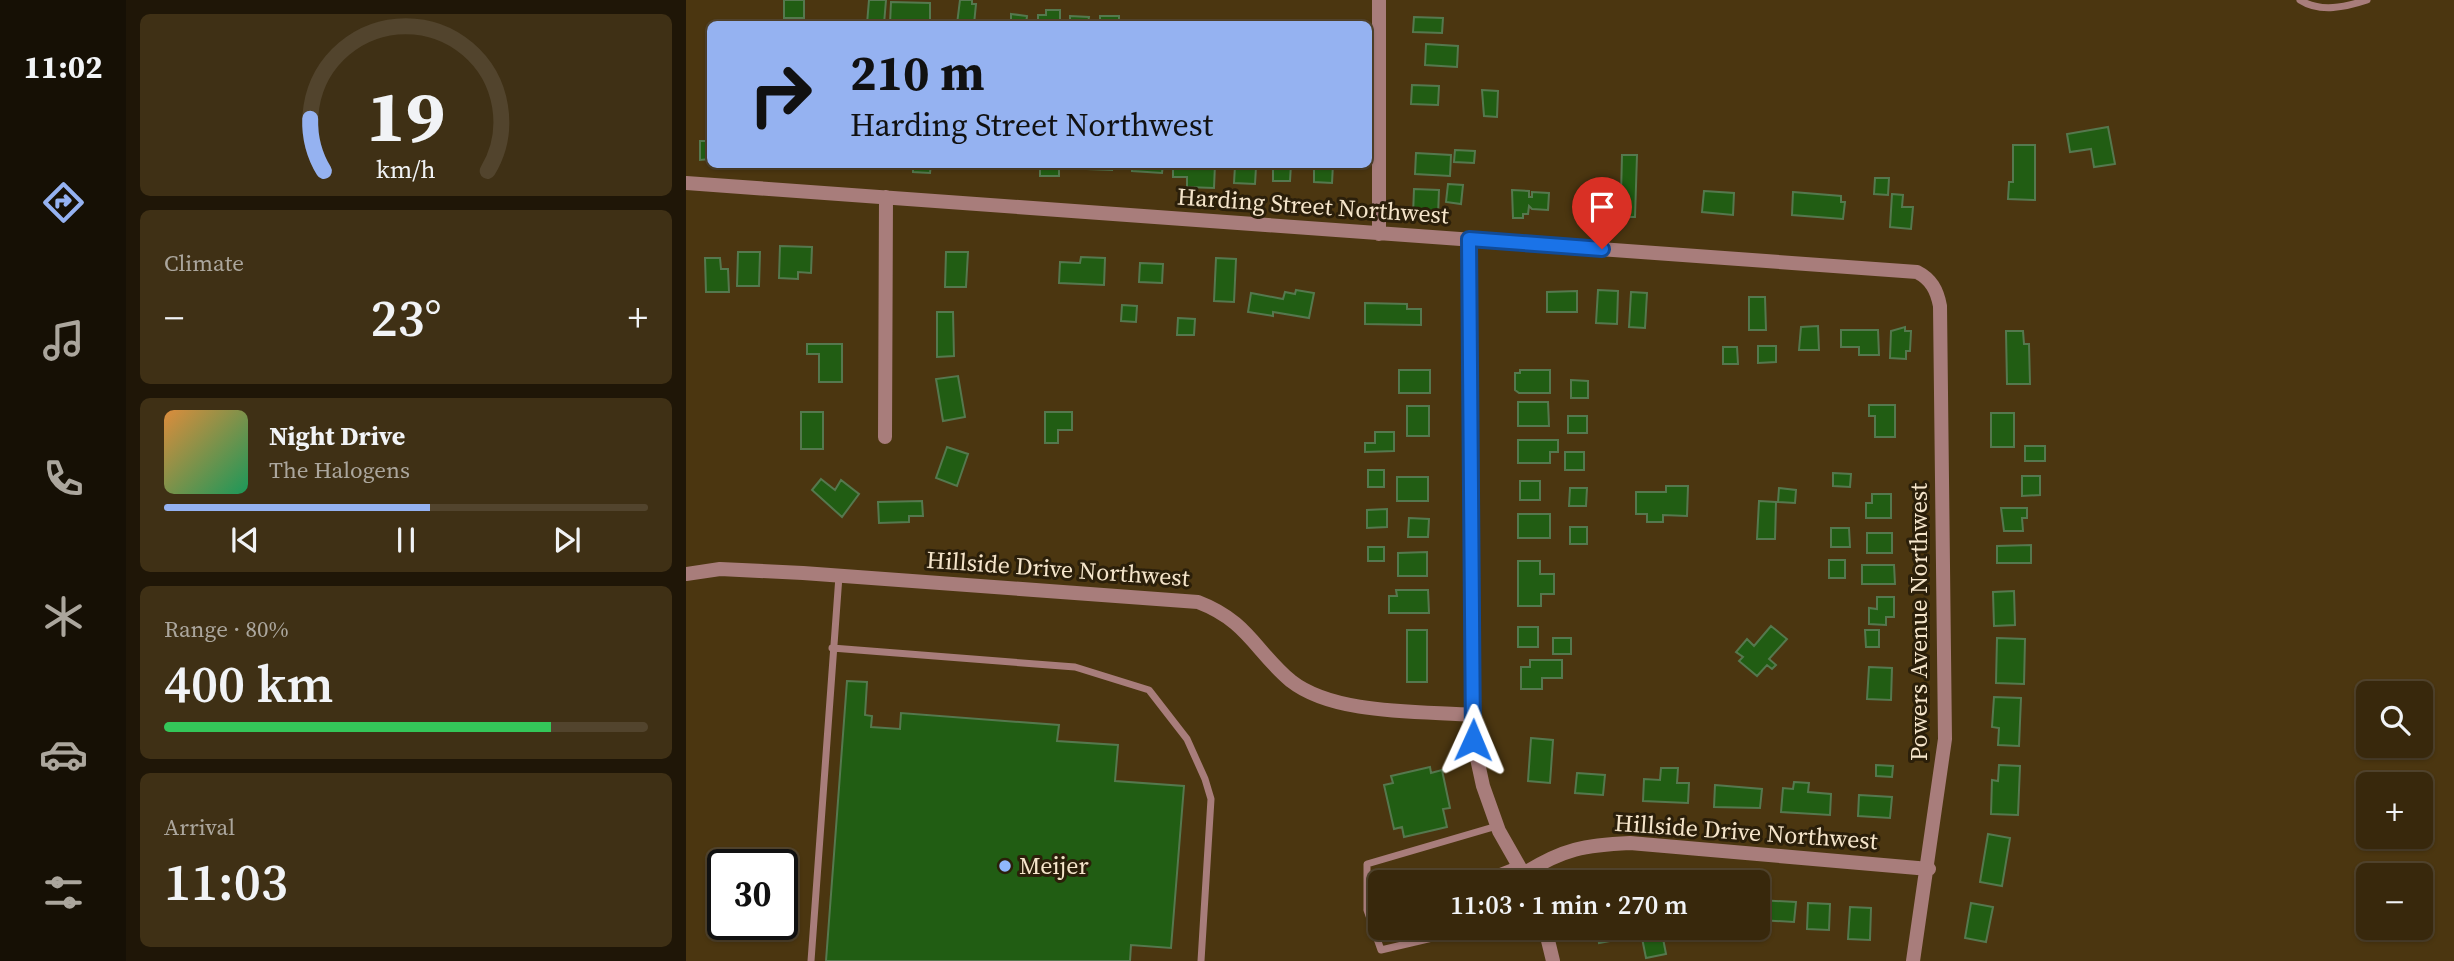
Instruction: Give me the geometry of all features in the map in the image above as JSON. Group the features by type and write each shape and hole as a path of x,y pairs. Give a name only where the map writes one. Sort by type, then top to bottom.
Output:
{"street":[{"path":"1379,0 1379,234"},
{"name":"Harding Street Northwest","path":"686,183 1917,272 1932,283"},
{"path":"885,438 886,197"},
{"path":"1469,239 1473,740 1497,826 1522,870"},
{"name":"Powers Avenue Northwest","path":"1913,961 1945,739 1940,306 1932,283"},
{"name":"Hillside Drive Northwest","path":"686,574 720,569 1198,602 1222,611 1243,628 1289,679 1307,692 1356,706 1474,715"},
{"name":"Hillside Drive Northwest","path":"1529,870 1556,854 1594,845 1630,843 1928,869"},
{"path":"1548,940 1553,961"}],"lane":[{"path":"2300,0 2314,7 2332,8 2367,0"},
{"path":"811,961 839,576"},
{"path":"832,648 1075,667 1149,690 1187,739 1211,799 1201,961"},
{"path":"1368,913 1367,864 1497,826"},
{"path":"1378,940 1381,950 1424,940"}],"building":[{"path":"784,0 804,0 804,18 784,18"},
{"path":"869,0 886,0 884,21 867,21"},
{"path":"960,0 972,0 972,4 976,4 974,21 957,21"},
{"path":"891,2 930,3 930,21 890,21"},
{"path":"1046,10 1060,10 1060,21 1038,21 1038,15 1046,15"},
{"path":"1011,14 1027,16 1026,21 1011,21"},
{"path":"1070,16 1089,17 1088,21 1070,21"},
{"path":"1100,16 1119,16 1119,21 1100,21"},
{"path":"1414,17 1443,18 1442,33 1413,32"},
{"path":"1426,44 1458,46 1457,67 1425,65"},
{"path":"1412,85 1439,86 1438,105 1411,104"},
{"path":"1482,90 1498,91 1497,117 1484,116"},
{"path":"2108,127 2115,164 2094,167 2091,149 2070,152 2067,134"},
{"path":"700,141 707,141 707,159 700,160"},
{"path":"2013,145 2035,145 2035,200 2008,199 2009,182 2013,182"},
{"path":"1455,150 1475,151 1474,163 1454,162"},
{"path":"1416,153 1451,155 1450,176 1415,174"},
{"path":"1622,155 1637,155 1635,217 1619,217 1619,206 1613,206 1614,195 1621,195"},
{"path":"913,168 931,168 930,173 913,172"},
{"path":"1040,168 1059,168 1059,176 1040,176"},
{"path":"1112,168 1112,170 1087,169"},
{"path":"1132,168 1163,168 1162,173 1132,171"},
{"path":"1173,168 1215,168 1214,188 1187,187 1187,177 1173,177"},
{"path":"1235,168 1256,168 1255,184 1234,183"},
{"path":"1273,168 1291,168 1290,181 1273,181"},
{"path":"1314,168 1333,168 1332,183 1314,182"},
{"path":"1875,178 1889,178 1888,195 1874,194"},
{"path":"1448,184 1463,185 1461,204 1446,202"},
{"path":"1414,189 1439,190 1438,216 1413,215"},
{"path":"1512,190 1529,191 1529,197 1532,197 1532,192 1549,193 1548,210 1532,209 1529,206 1528,214 1523,214 1523,218 1513,218"},
{"path":"1704,191 1734,193 1733,215 1702,212"},
{"path":"1793,192 1841,196 1841,202 1845,202 1843,219 1792,215"},
{"path":"1892,194 1903,195 1902,207 1913,207 1911,229 1890,227"},
{"path":"780,246 812,247 811,273 798,272 798,279 779,278"},
{"path":"738,252 760,252 759,286 737,286"},
{"path":"946,252 968,252 966,287 945,287"},
{"path":"1081,257 1105,258 1104,285 1059,283 1060,262 1080,263"},
{"path":"705,258 720,258 721,269 728,269 729,292 706,292"},
{"path":"1216,258 1236,259 1234,302 1214,301"},
{"path":"1140,263 1163,264 1162,283 1139,282"},
{"path":"1296,290 1314,293 1309,318 1273,312 1273,316 1248,312 1251,293 1283,299 1285,292 1295,294"},
{"path":"1598,290 1618,291 1617,324 1596,323"},
{"path":"1577,291 1577,312 1547,312 1547,292"},
{"path":"1631,292 1647,293 1645,328 1629,327"},
{"path":"1749,297 1765,297 1766,330 1749,330"},
{"path":"1365,303 1407,304 1407,309 1421,309 1421,325 1365,324"},
{"path":"1122,305 1137,306 1136,322 1121,321"},
{"path":"937,312 953,312 954,356 937,357"},
{"path":"1178,318 1195,319 1194,335 1177,335"},
{"path":"1818,326 1819,350 1799,350 1801,327"},
{"path":"1905,327 1905,331 1911,331 1910,351 1906,351 1906,359 1890,358 1891,331"},
{"path":"1841,330 1878,330 1879,355 1859,355 1859,347 1841,347"},
{"path":"2006,331 2023,331 2024,344 2029,344 2030,384 2007,384"},
{"path":"807,344 842,344 842,382 819,382 819,354 807,354"},
{"path":"1758,346 1776,346 1776,362 1758,363"},
{"path":"1723,347 1737,347 1738,364 1723,364"},
{"path":"1399,370 1430,370 1430,393 1399,393"},
{"path":"1520,370 1550,370 1550,393 1519,393 1515,390 1515,373 1520,373"},
{"path":"958,376 965,417 943,421 936,379"},
{"path":"1571,380 1588,381 1588,398 1571,398"},
{"path":"1518,402 1548,402 1549,426 1518,426"},
{"path":"1869,405 1895,405 1895,437 1875,437 1875,416 1869,416"},
{"path":"1407,406 1429,406 1429,436 1407,436"},
{"path":"801,412 823,412 823,449 801,449"},
{"path":"1045,412 1072,412 1072,430 1058,430 1058,443 1045,443"},
{"path":"1991,413 2014,413 2014,447 1991,447"},
{"path":"1568,416 1587,416 1587,433 1568,433"},
{"path":"1375,432 1394,432 1394,451 1365,452 1365,443 1375,443"},
{"path":"1518,440 1558,440 1558,452 1550,452 1550,463 1518,463"},
{"path":"2025,446 2045,446 2045,461 2025,461"},
{"path":"947,447 968,454 957,486 936,478"},
{"path":"1565,452 1584,452 1584,470 1565,470"},
{"path":"1368,470 1384,470 1384,487 1368,487"},
{"path":"1833,473 1851,474 1850,487 1833,486"},
{"path":"2022,476 2040,476 2040,495 2022,496"},
{"path":"1397,477 1428,477 1428,501 1397,501"},
{"path":"821,479 835,490 841,480 859,494 842,517 812,490"},
{"path":"1520,481 1540,481 1540,500 1520,500"},
{"path":"1666,486 1688,486 1687,516 1663,515 1663,522 1647,522 1647,514 1636,514 1636,492 1666,492"},
{"path":"1570,488 1587,488 1586,506 1569,506"},
{"path":"1779,488 1796,490 1795,503 1778,502"},
{"path":"1872,494 1891,494 1891,518 1866,518 1866,503 1872,503"},
{"path":"922,501 923,516 909,516 909,522 879,523 878,502"},
{"path":"1759,501 1776,502 1775,539 1757,539"},
{"path":"2001,508 2027,508 2027,518 2022,518 2023,531 2004,531"},
{"path":"1387,509 1387,527 1367,528 1367,510"},
{"path":"1518,514 1550,514 1550,538 1518,538"},
{"path":"1409,518 1429,519 1428,537 1408,537"},
{"path":"1570,527 1587,527 1587,544 1570,544"},
{"path":"1831,528 1849,528 1850,547 1831,547"},
{"path":"1867,533 1892,533 1892,553 1867,553"},
{"path":"2031,545 2031,563 1997,563 1997,546"},
{"path":"1368,547 1384,547 1384,561 1368,561"},
{"path":"1427,552 1427,576 1398,576 1398,553"},
{"path":"1829,560 1845,560 1845,578 1829,578"},
{"path":"1518,561 1540,561 1540,574 1554,574 1554,594 1541,594 1541,606 1518,606"},
{"path":"1862,565 1894,565 1895,584 1862,584"},
{"path":"1396,590 1428,590 1429,613 1389,613 1389,596 1397,596"},
{"path":"2014,591 2015,625 1994,626 1993,592"},
{"path":"1877,597 1894,597 1894,617 1886,617 1886,625 1869,624 1869,608 1877,609"},
{"path":"1771,626 1787,639 1769,659 1776,665 1772,669 1767,665 1757,676 1739,661 1743,657 1736,652 1747,639 1754,646"},
{"path":"1518,627 1538,627 1538,647 1518,647"},
{"path":"1407,630 1427,630 1427,682 1407,682"},
{"path":"1865,630 1879,630 1879,647 1866,647"},
{"path":"1553,638 1571,638 1571,654 1553,654"},
{"path":"1997,638 2025,639 2024,684 1996,683"},
{"path":"1530,660 1562,660 1562,678 1542,678 1542,689 1521,689 1521,667 1530,667"},
{"path":"1869,667 1892,668 1891,700 1867,699"},
{"name":"Meijer","path":"847,681 867,682 865,715 872,716 871,727 900,729 901,713 1059,725 1057,741 1118,745 1115,781 1184,786 1171,948 1131,945 1130,961 826,961"},
{"path":"1994,697 2021,698 2019,746 1998,745 1999,728 1992,727"},
{"path":"1531,738 1553,740 1550,783 1528,781"},
{"path":"1876,765 1893,766 1892,777 1876,776"},
{"path":"1999,765 2020,766 2018,815 1991,814 1992,780 1998,781"},
{"path":"1430,767 1431,773 1442,770 1450,808 1443,809 1447,827 1404,837 1402,827 1394,829 1384,785 1393,783 1391,776"},
{"path":"1661,768 1678,768 1677,783 1689,783 1688,803 1643,801 1644,779 1660,780"},
{"path":"1577,773 1605,775 1603,795 1575,793"},
{"path":"1794,782 1809,783 1808,792 1831,794 1830,815 1781,812 1783,788 1793,789"},
{"path":"1715,785 1762,789 1760,808 1714,807"},
{"path":"1859,795 1892,797 1890,818 1858,816"},
{"path":"1988,834 2010,838 2002,886 1980,882"},
{"path":"1770,901 1796,902 1794,922 1770,921"},
{"path":"1808,903 1830,904 1829,930 1807,929"},
{"path":"1971,903 1993,907 1986,942 1965,938"},
{"path":"1850,907 1871,908 1870,940 1848,939"},
{"path":"1642,940 1663,940 1666,954 1646,958"}],"place":[{"name":"Meijer","path":"1005,866"}],"route":[{"path":"1473,740 1469,239 1602,249"}]}
